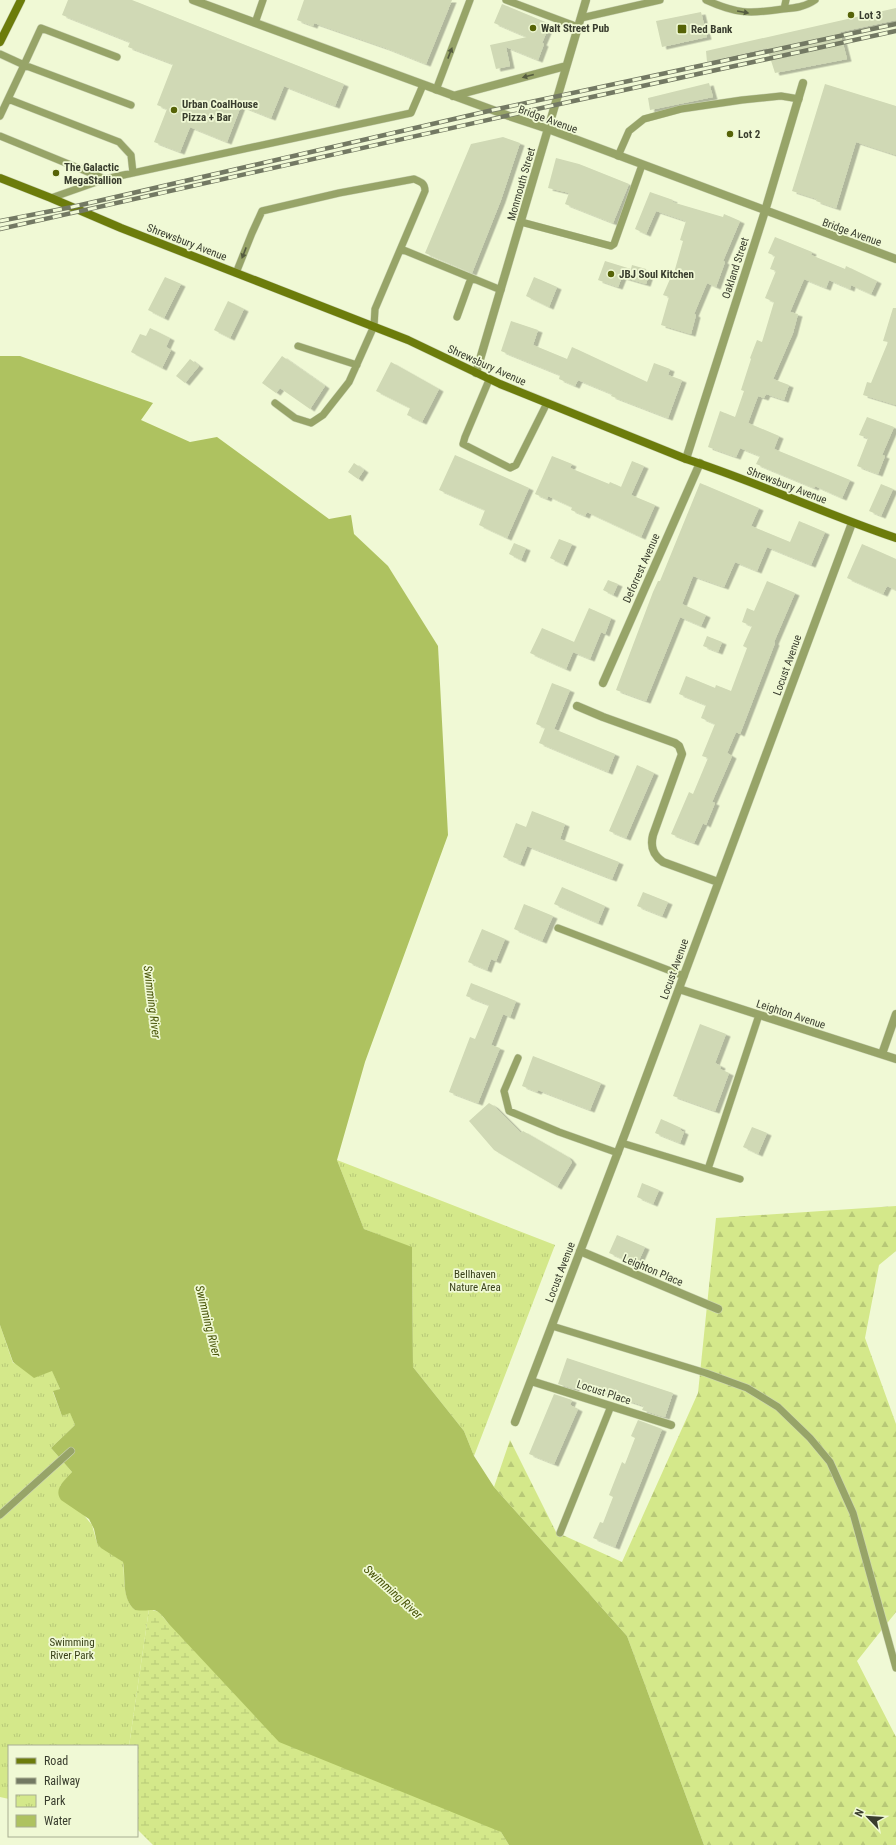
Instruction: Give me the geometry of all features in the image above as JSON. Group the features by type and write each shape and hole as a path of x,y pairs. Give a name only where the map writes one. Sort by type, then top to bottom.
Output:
{"main road":[{"path":"0,42 3,29 21,0"},
{"name":"Shrewsbury Avenue","path":"0,178 121,228 408,340 489,380 686,459 700,463 852,523 896,538"}],"street":[{"name":"Bridge Avenue","path":"192,0 436,90 548,129 896,260"},
{"name":"Monmouth Street","path":"476,373 586,0"},
{"path":"453,96 566,66"},
{"name":"Oakland Street","path":"686,459 765,211 803,83"},
{"name":"Deforrest Avenue","path":"603,683 700,463"},
{"name":"Locust Avenue","path":"515,1422 622,1143 852,523"},
{"path":"577,706 679,746 682,754 653,835 651,842 652,849 657,858 663,862 718,882"},
{"name":"Leighton Avenue","path":"679,989 896,1059"},
{"path":"882,1054 896,1014"},
{"name":"Leighton Place","path":"580,1251 718,1309"},
{"name":"Locust Place","path":"531,1381 671,1425"}],"lane":[{"path":"255,23 263,0"},
{"path":"436,90 470,0"},
{"path":"506,0 578,27"},
{"path":"581,18 660,0"},
{"path":"706,0 725,8 753,14 806,6 815,0"},
{"path":"784,9 786,0"},
{"path":"0,116 41,28 117,57"},
{"path":"0,54 24,65 131,105"},
{"path":"51,198 105,179 411,113 423,85"},
{"path":"618,156 629,131 644,119 682,109 742,100 781,96 799,99"},
{"path":"8,99 119,142 131,155 133,173"},
{"path":"0,136 105,179"},
{"path":"521,222 611,246 614,244 642,165"},
{"path":"236,273 262,212 339,193 414,179 422,182 425,186 425,191 376,309 374,326 349,382 323,414 311,423 296,418 275,403"},
{"path":"401,249 501,290"},
{"path":"457,317 471,278"},
{"path":"298,346 357,365"},
{"path":"489,380 464,437 463,444 510,468 516,465 547,403"},
{"path":"558,928 684,976"},
{"path":"708,1169 758,1015"},
{"path":"518,1058 504,1091 509,1111 559,1132 618,1153"},
{"path":"622,1143 740,1179"},
{"path":"552,1326 706,1373 747,1388 778,1407 810,1438 830,1462 853,1513 896,1668"},
{"path":"560,1532 611,1406"},
{"path":"0,1516 71,1450"}],"green space":[{"name":"Bellhaven Nature Area","path":"337,1160 555,1245 474,1456 464,1431 413,1367 412,1248 364,1229"},
{"path":"896,1206 896,1251 879,1265 865,1338 896,1424 896,1612 857,1661 896,1737 896,1845 704,1845 627,1636 494,1487 510,1440 556,1532 622,1562 698,1393 716,1218"},
{"name":"Swimming River Park","path":"0,1325 13,1363 52,1370 60,1389 53,1392 62,1416 70,1412 75,1425 51,1448 72,1472 60,1486 92,1525 97,1543 123,1562 126,1594 131,1605 135,1610 149,1609 129,1745 8,1745 8,1799 0,1797"},
{"path":"149,1609 159,1612 168,1623 501,1832 509,1845 153,1845 138,1830 138,1745 129,1745"}],"water":[{"name":"Swimming River","path":"0,356 20,356 153,403 141,420 190,442 217,437 329,519 351,515 354,534 388,566 438,646 448,835 365,1062 337,1160 364,1229 412,1247 413,1367 464,1431 474,1456 494,1487 627,1636 704,1845 509,1845 501,1832 279,1742 159,1613 153,1610 135,1610 126,1594 123,1562 101,1548 97,1543 94,1529 89,1519 61,1500 59,1496 59,1488 63,1481 72,1472 51,1448 75,1425 70,1413 62,1416 53,1391 60,1389 52,1371 34,1378 13,1362 0,1325"}],"building":[{"path":"68,0 132,0 344,84 335,106 284,86 271,118 241,106 227,142 190,127 180,152 154,142 167,109 157,105 173,64 128,47 130,42 62,15"},
{"path":"304,0 452,0 426,64 386,48 314,23 313,26 297,20"},
{"path":"502,4 550,24 542,43 544,44 538,60 506,47 510,66 496,69 490,45 527,37 494,23"},
{"path":"896,8 896,20 840,32 847,59 775,73 767,48 707,62 706,51"},
{"name":"Red Bank","path":"701,12 707,37 662,47 656,21"},
{"path":"709,83 713,97 650,110 648,98"},
{"path":"825,84 896,106 896,155 856,142 836,208 816,201 817,199 792,191"},
{"path":"503,137 520,143 501,200 472,273 425,253 471,144"},
{"path":"556,158 579,164 629,184 613,223 565,204 569,193 548,188"},
{"path":"650,192 673,200 672,202 723,217 724,214 740,221 723,261 725,262 716,287 707,283 694,314 696,315 691,334 661,325 669,297 663,295 670,279 672,280 683,241 680,240 686,221 656,211 646,234 635,229"},
{"path":"775,237 812,252 811,255 845,269 846,266 877,281 871,294 851,285 850,289 829,280 826,288 804,279 790,312 798,314 793,333 773,379 789,385 784,400 766,394 764,398 758,396 748,423 779,436 774,449 850,480 842,498 815,486 814,488 756,464 760,456 740,448 736,457 708,447 720,411 735,417 744,391 741,390 751,359 750,358 757,340 762,342 774,302 765,298 776,271 770,269 775,256 768,253"},
{"path":"605,261 631,269 632,265 646,269 645,274 649,275 646,284 622,277 618,287 598,280"},
{"path":"165,277 181,284 164,318 148,310"},
{"path":"534,277 557,287 549,307 526,296"},
{"path":"228,301 244,309 230,338 214,330"},
{"path":"893,308 896,308 896,405 863,395 867,382 871,383 888,342 883,341"},
{"path":"511,321 538,330 533,345 567,359 572,347 647,382 654,363 670,369 668,375 682,380 668,418 611,396 612,394 578,380 575,386 559,379 560,375 501,351"},
{"path":"150,328 170,338 166,347 171,350 162,368 131,352 140,334 146,336"},
{"path":"282,356 325,386 310,409 280,388 276,393 262,383"},
{"path":"190,359 199,366 185,383 176,376"},
{"path":"391,362 439,389 422,422 407,415 410,408 376,391"},
{"path":"867,417 894,427 882,455 885,456 878,474 857,466 868,438 859,435"},
{"path":"455,455 529,488 507,538 479,525 485,510 439,490"},
{"path":"552,456 572,464 570,468 609,484 610,482 621,487 632,461 644,466 631,495 655,505 641,537 587,512 585,516 571,510 572,507 548,496 547,499 535,494"},
{"path":"354,463 364,470 358,479 348,472"},
{"path":"700,483 759,508 751,526 790,542 799,521 825,532 811,565 767,547 757,571 735,562 724,587 693,576 682,604 706,615 701,626 680,617 646,701 616,690 653,592 658,581 660,581"},
{"path":"881,484 893,489 881,516 869,511"},
{"path":"559,539 572,544 563,564 550,558"},
{"path":"514,543 526,548 521,560 509,554"},
{"path":"862,544 896,559 896,590 887,586 883,594 847,578"},
{"path":"608,580 618,584 613,595 603,590"},
{"path":"767,581 795,593 774,642 775,643 740,734 736,732 727,753 732,756 712,802 715,803 706,825 703,823 694,843 671,834 689,792 693,794 708,758 702,756 715,724 701,718 706,705 679,694 686,676 715,688 716,685 731,691 747,648 743,646 752,626 742,622 747,608 754,611"},
{"path":"589,608 611,618 605,634 601,632 590,659 573,652 566,669 530,653 542,628 574,642"},
{"path":"707,636 722,642 718,652 703,646"},
{"path":"552,683 570,690 554,729 615,754 608,772 539,743 545,728 536,724"},
{"path":"637,765 654,773 626,838 609,831"},
{"path":"532,811 565,824 560,839 619,862 612,879 527,846 520,864 503,857 516,823 526,827"},
{"path":"562,887 605,906 598,923 554,904"},
{"path":"643,892 668,902 662,916 637,906"},
{"path":"524,904 553,916 542,941 514,929"},
{"path":"482,929 505,939 496,961 491,959 487,970 468,962"},
{"path":"471,983 516,1001 510,1017 503,1014 491,1045 500,1048 478,1103 449,1092 470,1037 475,1039 489,1005 466,996"},
{"path":"700,1024 726,1034 715,1063 721,1066 720,1069 729,1073 715,1111 673,1096"},
{"path":"533,1056 601,1083 590,1110 538,1090 537,1092 522,1086"},
{"path":"489,1103 494,1106 521,1133 523,1131 568,1157 572,1162 557,1187 494,1150 469,1121"},
{"path":"661,1119 681,1128 680,1130 684,1132 680,1143 655,1133"},
{"path":"752,1127 767,1133 758,1154 743,1147"},
{"path":"642,1183 659,1190 653,1204 637,1197"},
{"path":"617,1235 645,1247 637,1265 609,1253"},
{"path":"567,1358 673,1393 665,1417 642,1410 644,1406 577,1384 575,1389 558,1384"},
{"path":"554,1394 572,1400 570,1405 578,1409 554,1464 529,1454"},
{"path":"638,1420 662,1429 615,1547 593,1538 600,1522 603,1523 613,1497 609,1495 622,1462 625,1464 635,1438 631,1436"}],"railway":[{"path":"0,221 72,207 493,110 896,24"},
{"path":"0,229 555,105 896,31"}],"place":[{"name":"Lot 3","path":"851,15"},
{"name":"Walt Street Pub","path":"533,28"},
{"name":"Red Bank","path":"682,29"},
{"name":"Urban CoalHouse Pizza + Bar","path":"174,110"},
{"name":"Lot 2","path":"730,134"},
{"name":"The Galactic MegaStallion","path":"56,173"},
{"name":"JBJ Soul Kitchen","path":"611,274"}]}
